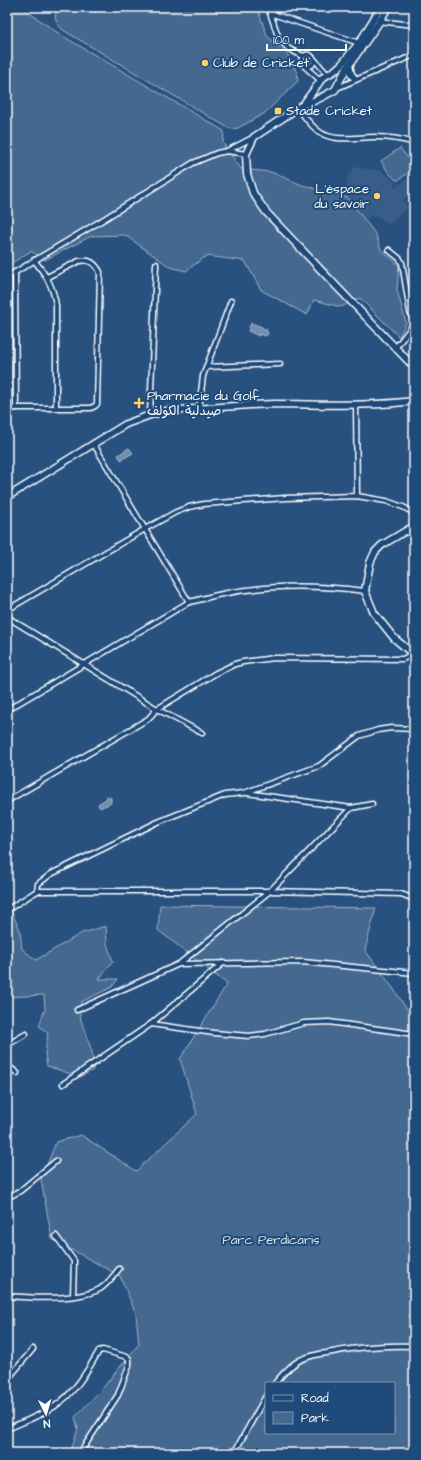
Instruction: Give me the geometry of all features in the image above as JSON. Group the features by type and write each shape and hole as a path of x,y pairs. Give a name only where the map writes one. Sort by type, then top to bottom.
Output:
{"main road":[{"path":"304,104 311,103 329,92 332,92 338,85 377,21 381,7"},
{"path":"388,7 342,64 328,74 324,75 304,104 254,137 246,154 248,174 253,193 266,212 414,367"},
{"path":"349,65 350,72 355,79"},
{"path":"328,74 335,76 338,85"},
{"path":"320,82 323,90 329,92"},
{"path":"395,404 414,401"},
{"path":"7,497 126,424 150,415 167,411 273,404 414,405"},
{"path":"413,654 394,638 374,613 365,591 370,563 375,552 382,545 414,526"}],"street":[{"path":"268,7 279,39 283,45 303,56 310,55 328,74"},
{"path":"270,13 359,43"},
{"path":"377,21 414,25"},
{"path":"338,85 414,55"},
{"path":"303,56 301,61 303,66 306,67 320,82"},
{"path":"306,67 312,65 314,59"},
{"path":"298,108 310,123 322,133 330,137 374,137 414,143"},
{"path":"227,152 254,137"},
{"path":"7,277 104,219 193,163 217,153 227,152 246,154"},
{"path":"389,250 400,259 402,263 410,312 414,322 396,347"},
{"path":"34,260 47,277 54,292 56,306 56,408"},
{"path":"7,410 16,408 91,408 97,405 100,272 94,263 84,260 47,277"},
{"path":"150,415 156,264"},
{"path":"15,272 16,408"},
{"path":"199,409 202,376 231,301"},
{"path":"206,368 280,364"},
{"path":"356,405 357,496"},
{"path":"93,443 189,602"},
{"path":"7,610 145,529 176,512 189,507 204,504 284,498 357,496 386,501 414,513"},
{"path":"406,530 414,539"},
{"path":"7,710 189,602 221,594 277,587 331,587 365,591"},
{"path":"7,617 157,709 202,733"},
{"path":"7,801 148,719 157,709 216,673 235,664 274,658 403,659 413,654"},
{"path":"37,891 38,884 51,874 158,822 225,795 244,793 320,766 359,736 378,730 391,728 414,729"},
{"path":"244,793 351,808 372,804"},
{"path":"77,1010 179,964 270,891 351,808"},
{"path":"7,910 37,891 270,891 401,894 414,899"},
{"path":"179,964 303,962 414,973"},
{"path":"62,1084 151,1024 224,963"},
{"path":"151,1024 214,1034 249,1036 265,1034 304,1023 329,1022 414,1034"},
{"path":"7,1044 26,1034"},
{"path":"7,1066 17,1073"},
{"path":"7,1198 20,1191 56,1161"},
{"path":"56,1236 74,1260 73,1296"},
{"path":"7,1296 43,1298 91,1293 107,1284 119,1269"},
{"path":"276,1382 295,1364 313,1355 337,1350 375,1346 414,1346"},
{"path":"7,1380 33,1349"},
{"path":"7,1429 46,1411 64,1399 76,1387 99,1351 103,1350 128,1357 129,1366 118,1395 80,1453"},
{"path":"234,1453 265,1398"}],"shaded area":[{"name":"L'éspace du savoir","path":"354,167 382,171 395,182 393,185 395,188 408,178 414,186 414,191 403,200 408,208 389,224 374,214 366,219 346,195 348,174 351,174"},
{"path":"251,323 266,329 268,334 265,336 259,334 259,336 248,331"},
{"path":"129,448 133,453 121,460 118,455"},
{"path":"107,796 111,798 111,803 100,808 98,804 106,799"}],"green space":[{"path":"7,7 21,7 61,35 224,131 223,143 241,169 271,172 302,185 348,198 376,235 381,250 399,265 397,290 406,323 399,337 360,298 341,307 314,300 307,315 261,290 245,261 206,256 186,271 170,267 125,235 91,236 45,260 31,251 7,266"},
{"name":"Club de Cricket","path":"58,7 257,7 267,36 287,54 297,72 298,81 265,113 238,128 230,129 63,30 58,25 55,17"},
{"path":"400,148 414,166 414,173 411,171 396,180 388,172 381,161"},
{"name":"Parc Perdicaris","path":"160,905 376,908 365,950 414,1020 414,1453 70,1453 78,1429 75,1417 101,1390 139,1344 136,1314 120,1276 52,1239 41,1180 56,1142 81,1135 136,1171 197,1114 180,1059 227,984 158,930"},
{"path":"12,913 20,930 22,949 36,960 82,933 106,926 107,944 113,961 99,979 118,979 112,987 81,1002 80,1017 92,1052 93,1070 80,1077 47,1066 45,1053 48,1033 39,1026 45,1009 44,995 7,997 7,916"}],"place":[{"name":"Club de Cricket","path":"205,63"},
{"name":"Stade Cricket","path":"278,111"},
{"name":"L'éspace du savoir","path":"377,196"},
{"name":"Pharmacie du Golf صيدلية الكولف","path":"139,403"}]}
